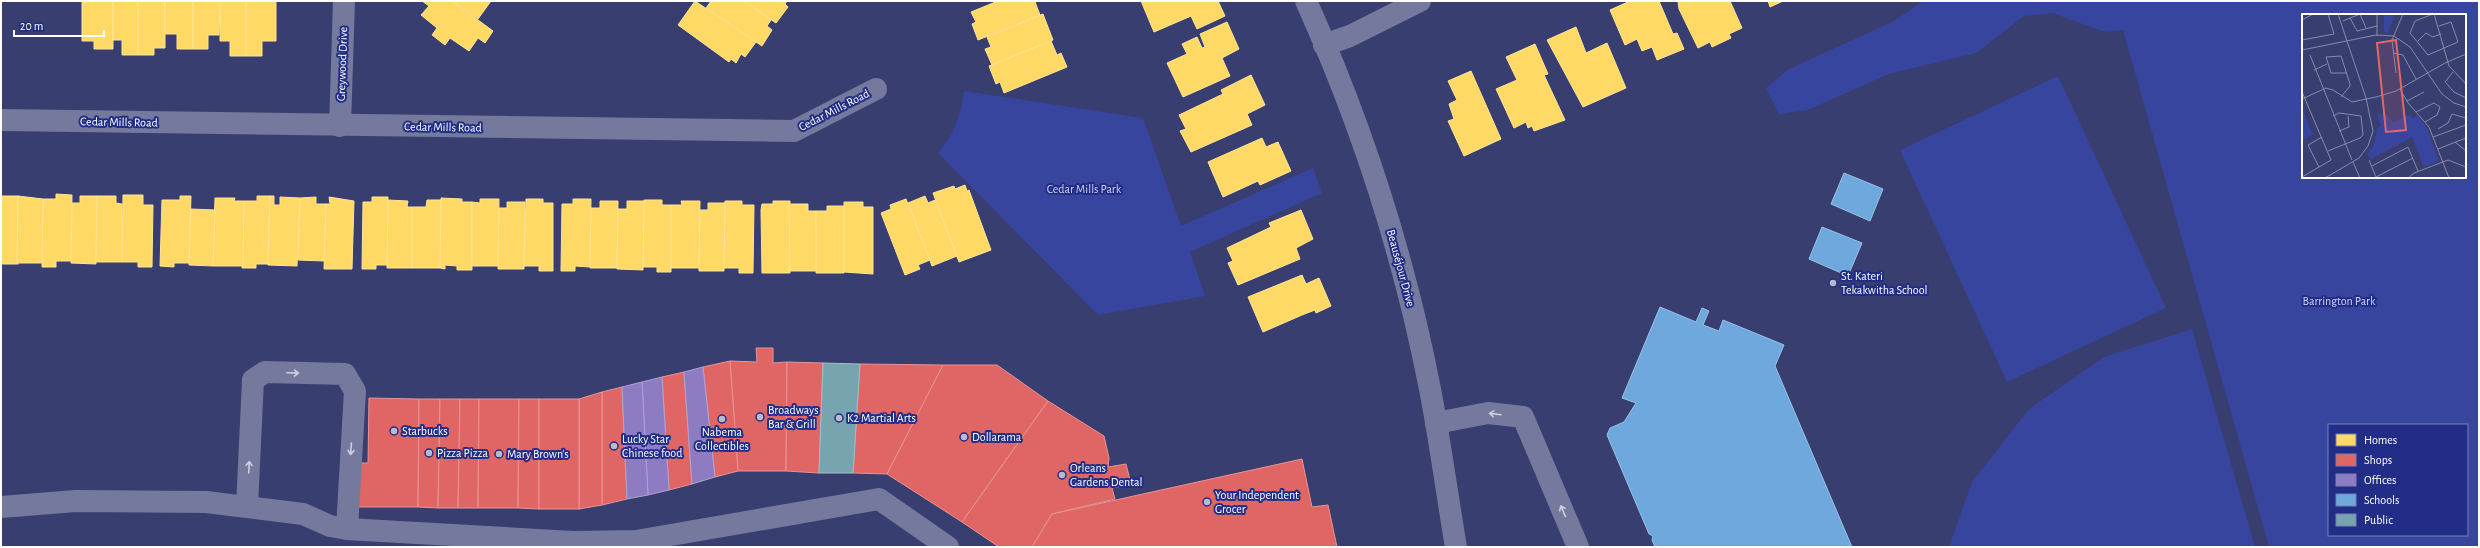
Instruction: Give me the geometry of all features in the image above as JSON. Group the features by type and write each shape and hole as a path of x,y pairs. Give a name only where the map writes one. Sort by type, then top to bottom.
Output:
{"street":[{"name":"Greywood Drive","path":"340,126 344,1"},
{"name":"Beauséjour Drive","path":"1306,1 1342,87 1380,192 1406,283 1436,423 1456,547"},
{"path":"1324,45 1350,36 1420,1"},
{"name":"Cedar Mills Road","path":"1,120 340,126 794,131 876,89"},
{"path":"248,506 253,380 265,372 346,374 355,391 347,529"},
{"path":"1436,423 1488,413 1523,417 1578,547"},
{"path":"1,507 76,501 206,502 248,506 302,514 330,526 347,529 573,545 636,541 879,499 948,547"}],"green space":[{"name":"Barrington Park","path":"1923,1 2479,1 2479,547 2269,547 2123,30 2105,32 2052,13 2024,16 1976,53 1889,74 1808,110 1779,114 1766,88 1789,69 1894,21"},
{"path":"2058,76 2166,308 2007,382 1900,150"},
{"name":"Cedar Mills Park","path":"964,91 1143,118 1181,226 1313,168 1322,193 1190,252 1205,296 1098,315 938,153 944,146 959,117"},
{"path":"2192,329 2255,547 1949,547 1972,482 2029,409 2104,357"}],"building: Homes":[{"path":"82,1 113,1 113,49 94,49 94,41 82,41"},
{"path":"113,1 138,1 138,55 122,55 122,40 113,40"},
{"path":"138,1 165,1 165,48 154,48 154,55 138,55"},
{"path":"165,1 193,1 193,49 177,49 177,34 165,34"},
{"path":"193,1 220,1 219,35 208,35 208,49 193,49"},
{"path":"220,1 246,1 246,56 230,56 230,41 220,41"},
{"path":"246,1 276,1 276,41 262,41 262,56 246,56"},
{"path":"422,1 452,1 493,31 485,43 478,38 469,51 450,38 445,45 432,35 437,28 421,15 429,6"},
{"path":"452,1 491,1 478,19"},
{"path":"695,1 756,42 745,57 741,54 736,63 731,59 729,62 678,25"},
{"path":"711,1 744,1 771,20 767,26 772,30 762,46 706,8"},
{"path":"744,1 787,1 785,4 788,7 776,23"},
{"path":"998,1 1039,1 1035,2 1040,15 978,40 972,24 976,22 971,12"},
{"path":"1141,1 1218,1 1225,16 1197,29 1191,16 1154,32"},
{"path":"1630,1 1659,1 1673,34 1677,33 1684,49 1657,60 1652,47 1642,51 1637,39 1625,45 1610,10"},
{"path":"1730,1 1742,28 1729,34 1731,38 1712,47 1710,42 1698,48 1679,9 1678,2"},
{"path":"1768,1 1783,1 1770,7"},
{"path":"1043,14 1053,40 992,65 985,49 991,47 987,37"},
{"path":"1227,22 1239,49 1222,58 1230,76 1183,97 1167,63 1187,54 1182,44 1197,37 1202,48 1205,47 1200,34"},
{"path":"1576,27 1586,53 1607,43 1626,88 1583,107 1547,40"},
{"path":"1051,41 1057,55 1061,53 1067,67 1004,93 1000,82 996,84 989,66"},
{"path":"1535,44 1548,74 1544,75 1565,120 1534,131 1532,126 1528,128 1526,122 1514,128 1496,89 1517,80 1506,57"},
{"path":"1471,71 1501,139 1464,156 1448,121 1454,119 1449,104 1457,100 1448,81"},
{"path":"1251,75 1265,105 1247,114 1252,125 1191,152 1180,131 1186,129 1179,115 1223,94 1221,90"},
{"path":"1262,138 1266,147 1278,142 1291,171 1260,185 1258,181 1223,197 1208,162"},
{"path":"965,185 967,191 969,190 991,250 959,262 933,193 954,186 955,189"},
{"path":"56,194 72,195 71,261 56,261 56,267 42,267 43,199 56,199"},
{"path":"123,195 143,195 143,205 153,205 152,267 138,267 138,262 122,262"},
{"path":"1,196 18,196 18,264 1,264"},
{"path":"18,196 43,199 42,263 17,263"},
{"path":"80,196 97,196 96,264 71,263 72,203 80,203"},
{"path":"97,196 116,196 116,203 122,204 122,262 96,262"},
{"path":"180,196 191,196 189,263 174,263 174,267 160,266 162,200 180,200"},
{"path":"257,196 270,196 268,264 256,264 256,268 242,268 244,201 257,201"},
{"path":"270,196 274,196 274,205 280,205 280,197 300,198 297,266 268,265"},
{"path":"925,196 928,203 935,200 957,256 932,266 908,203"},
{"path":"316,197 316,204 326,204 324,261 298,260 300,198"},
{"path":"329,197 354,201 352,269 324,269 326,204 330,204"},
{"path":"372,197 388,197 387,265 376,265 376,269 362,269 363,202 372,202"},
{"path":"215,198 235,198 234,201 244,201 243,266 213,266"},
{"path":"441,198 462,199 462,202 472,202 472,270 457,270 457,266 445,265 445,269 440,268"},
{"path":"480,199 499,199 498,266 472,266 472,202 480,203"},
{"path":"526,199 543,199 543,203 553,203 553,271 539,271 539,266 524,266"},
{"path":"573,199 591,199 590,267 575,266 575,271 561,271 562,204 573,204"},
{"path":"906,199 930,260 918,265 920,269 905,275 881,213 891,209 890,205"},
{"path":"388,200 408,201 407,207 412,207 412,268 387,268"},
{"path":"427,200 441,200 440,268 412,268 412,207 426,207"},
{"path":"644,200 662,200 662,205 671,205 671,272 657,272 657,267 643,267"},
{"path":"600,201 618,201 617,268 590,268 591,208 600,208"},
{"path":"627,201 644,201 643,270 617,269 618,209 627,209"},
{"path":"681,201 700,201 699,268 671,268 671,205 682,205"},
{"path":"725,201 742,201 742,205 754,205 753,273 739,273 739,268 724,268"},
{"path":"773,201 790,201 790,273 762,273 761,210 762,204 773,204"},
{"path":"507,202 525,202 524,269 498,269 499,208 507,208"},
{"path":"844,202 863,202 863,207 873,207 873,274 844,272"},
{"path":"708,203 725,203 724,271 699,271 700,210 708,210"},
{"path":"789,204 808,204 808,211 816,211 817,271 790,271"},
{"path":"827,206 844,206 844,273 816,273 816,211 827,211"},
{"path":"191,209 215,210 213,266 189,265"},
{"path":"1301,210 1313,239 1296,248 1300,259 1238,285 1228,263 1233,261 1227,248 1271,227 1269,223"},
{"path":"1302,275 1306,284 1319,278 1331,306 1316,313 1315,310 1263,332 1248,297"}],"building: Shops":[{"name":"Broadways Bar & Grill","path":"756,348 773,348 773,363 787,362 786,471 738,471 730,361 757,362"},
{"name":"Nabema Collectibles","path":"730,361 738,471 715,477 703,367"},
{"path":"787,362 823,363 819,473 786,471"},
{"path":"860,364 943,365 887,474 853,473"},
{"name":"Dollarama","path":"943,365 997,365 1048,401 962,522 887,474"},
{"path":"684,372 692,484 669,490 662,377"},
{"name":"Lucky Star Chinese food","path":"622,387 627,499 602,505 602,392"},
{"path":"602,392 602,505 579,509 579,399"},
{"name":"Starbucks","path":"369,398 419,399 418,507 357,507 358,463 368,463"},
{"name":"Pizza Pizza","path":"419,399 440,399 438,508 418,507"},
{"path":"440,399 460,399 458,508 438,508"},
{"path":"460,399 479,399 478,508 458,508"},
{"name":"Mary Brown's","path":"479,399 519,399 518,508 478,508"},
{"path":"519,399 539,399 539,509 518,508"},
{"path":"539,399 579,399 579,509 539,509"},
{"name":"Orleans Gardens Dental","path":"1048,401 1104,436 1109,458 1108,467 1126,464 1131,484 1112,488 1115,499 1052,514 1032,547 999,547 962,522"},
{"name":"Your Independent Grocer","path":"1302,459 1312,507 1328,505 1337,547 1032,547 1052,514"}],"building: Offices":[{"path":"703,367 715,477 692,484 684,372"},
{"path":"662,377 669,490 648,495 642,382"},
{"path":"642,382 648,495 627,499 622,387"}],"building: Schools":[{"path":"1844,173 1883,189 1870,221 1831,204"},
{"path":"1822,227 1862,243 1848,276 1809,259"},
{"path":"1660,307 1696,322 1702,308 1709,311 1703,325 1719,331 1723,320 1784,345 1775,366 1852,547 1655,547 1652,540 1653,536 1649,534 1607,435 1610,428 1624,422 1636,403 1622,398"}],"building: Public":[{"name":"K2 Martial Arts","path":"823,363 860,364 853,473 819,473"}],"place":[{"name":"St. Kateri Tekakwitha School","path":"1833,283"},
{"name":"Broadways Bar & Grill","path":"760,417"},
{"name":"K2 Martial Arts","path":"839,418"},
{"name":"Nabema Collectibles","path":"722,419"},
{"name":"Starbucks","path":"394,431"},
{"name":"Dollarama","path":"964,437"},
{"name":"Lucky Star Chinese food","path":"614,446"},
{"name":"Pizza Pizza","path":"429,453"},
{"name":"Mary Brown's","path":"499,454"},
{"name":"Orleans Gardens Dental","path":"1062,475"},
{"name":"Your Independent Grocer","path":"1207,502"}]}
